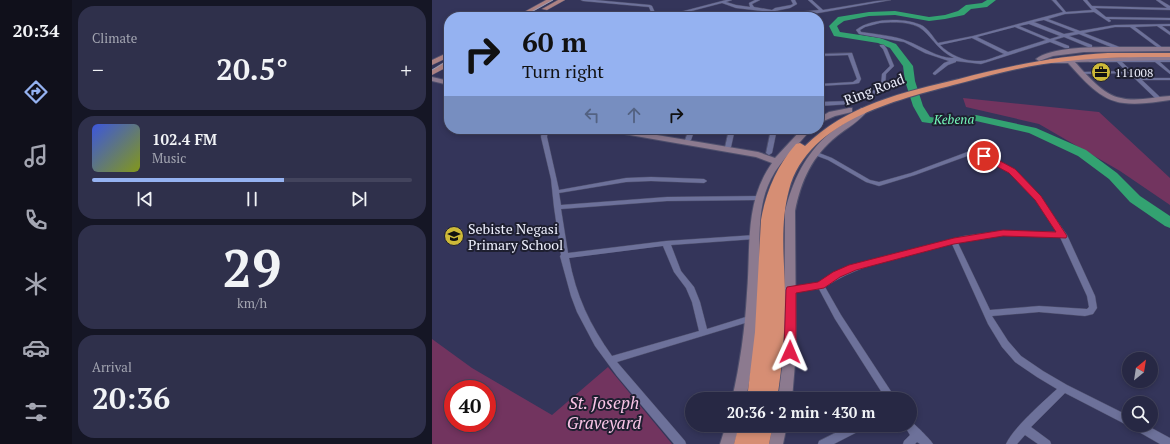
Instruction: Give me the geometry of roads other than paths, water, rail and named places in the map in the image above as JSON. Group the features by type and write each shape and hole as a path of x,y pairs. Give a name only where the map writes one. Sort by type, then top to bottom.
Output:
{"highway":[{"name":"Ring Road","path":"824,126 849,110 1039,59 1088,53 1170,51"},
{"name":"Ring Road","path":"995,70 1050,61 1100,56 1170,55"},
{"name":"Ring Road","path":"770,392 775,360 777,326 777,227 784,188 796,164 810,146 840,122 877,102"},
{"name":"Ring Road","path":"756,392 761,365 764,322 767,220 769,205 773,189 788,161 813,134"},
{"path":"743,444 746,432"},
{"path":"760,444 763,432"}],"main road":[{"path":"527,12 550,0"},
{"path":"540,12 562,0"},
{"path":"432,63 444,57"},
{"path":"432,73 444,66"}],"street":[{"path":"583,0 651,3 654,12"},
{"path":"687,12 730,0"},
{"path":"753,8 750,4 758,0"},
{"path":"772,12 777,8 793,6 795,4 793,0"},
{"path":"810,0 822,11"},
{"path":"811,12 850,4 890,0"},
{"path":"1054,0 1064,13"},
{"path":"1085,0 1096,11 1116,26"},
{"path":"1158,0 1170,9"},
{"path":"722,2 736,7 753,8 767,12"},
{"path":"1116,4 1120,8"},
{"path":"1091,6 1170,9"},
{"path":"937,44 973,37 1064,13 1096,11"},
{"path":"1043,18 1120,49"},
{"path":"1105,18 1170,19"},
{"path":"1029,21 1090,46"},
{"path":"956,60 943,50 927,32 914,24 880,22 868,24 858,30 860,33 905,41 938,57 956,60 981,62 1078,32 1116,26 1170,25"},
{"path":"1130,25 1161,49"},
{"path":"1158,25 1170,34"},
{"path":"1015,26 1067,47"},
{"path":"973,37 1008,54"},
{"path":"824,104 850,103 866,97 883,86 884,74 892,66 885,49 882,46"},
{"path":"1039,59 1046,55 1061,52 1120,49 1161,49 1170,51"},
{"path":"824,55 850,54 859,79 854,83 824,85"},
{"path":"1155,59 1170,73"},
{"path":"1050,61 1170,59"},
{"path":"935,74 946,64 956,60"},
{"path":"1117,60 1159,99"},
{"path":"1070,61 1114,99 1127,101 1170,98"},
{"path":"1081,72 1129,72"},
{"path":"432,79 444,83"},
{"path":"1137,79 1170,79"},
{"path":"432,82 444,84"},
{"path":"824,118 832,114 849,110"},
{"path":"786,392 790,352 790,211 798,178 814,152 822,144 859,116 864,110"},
{"path":"544,134 556,192 564,256 576,299 589,327 611,360 681,444"},
{"path":"636,134 758,155 777,162"},
{"path":"653,134 769,153 785,151"},
{"path":"688,140 690,134"},
{"path":"728,147 731,134"},
{"path":"769,153 773,134"},
{"path":"740,392 749,346 752,318 756,217 759,198 767,178 777,162 785,151 802,134"},
{"path":"814,152 830,159 868,181 879,184 970,154 984,156 1012,171 1038,198 1063,236 1091,296 1093,308 1090,312 1085,313 1039,309 987,313"},
{"path":"556,192 626,180 650,179 704,181"},
{"path":"558,206 667,199 759,198"},
{"path":"791,290 821,286 836,275 853,267 954,241 1003,233 1063,236"},
{"path":"564,256 666,243 755,237"},
{"path":"954,241 992,324 1005,344 1018,358 1040,374 1064,388 1122,417"},
{"path":"666,243 678,272 690,287 696,302 704,333"},
{"path":"821,286 838,317 886,392"},
{"path":"611,360 752,318"},
{"path":"1011,444 1024,428 1064,388"},
{"path":"1024,428 1046,444"},
{"path":"727,444 731,432"},
{"path":"776,444 779,432"},
{"path":"823,444 847,432"},
{"path":"915,432 928,444"},
{"path":"1149,432 1170,444"},
{"path":"908,444 917,435"}],"waterway":[{"name":"Kebena","path":"992,0 984,5 969,7 961,13 945,17 929,19 895,13 869,14 841,19 833,26 837,34 880,41 893,46 908,66 910,81 918,106 926,120 943,122 976,118 1032,130 1082,153 1113,176 1135,199 1170,223"}],"tram line":[{"path":"531,12 553,0"},
{"path":"432,70 444,63"}],"place":[{"name":"111008","path":"1101,72"},
{"name":"Sebiste Negasi Primary School","path":"454,236"}],"park label":[{"name":"St. Joseph Graveyard","path":"604,412"}]}
